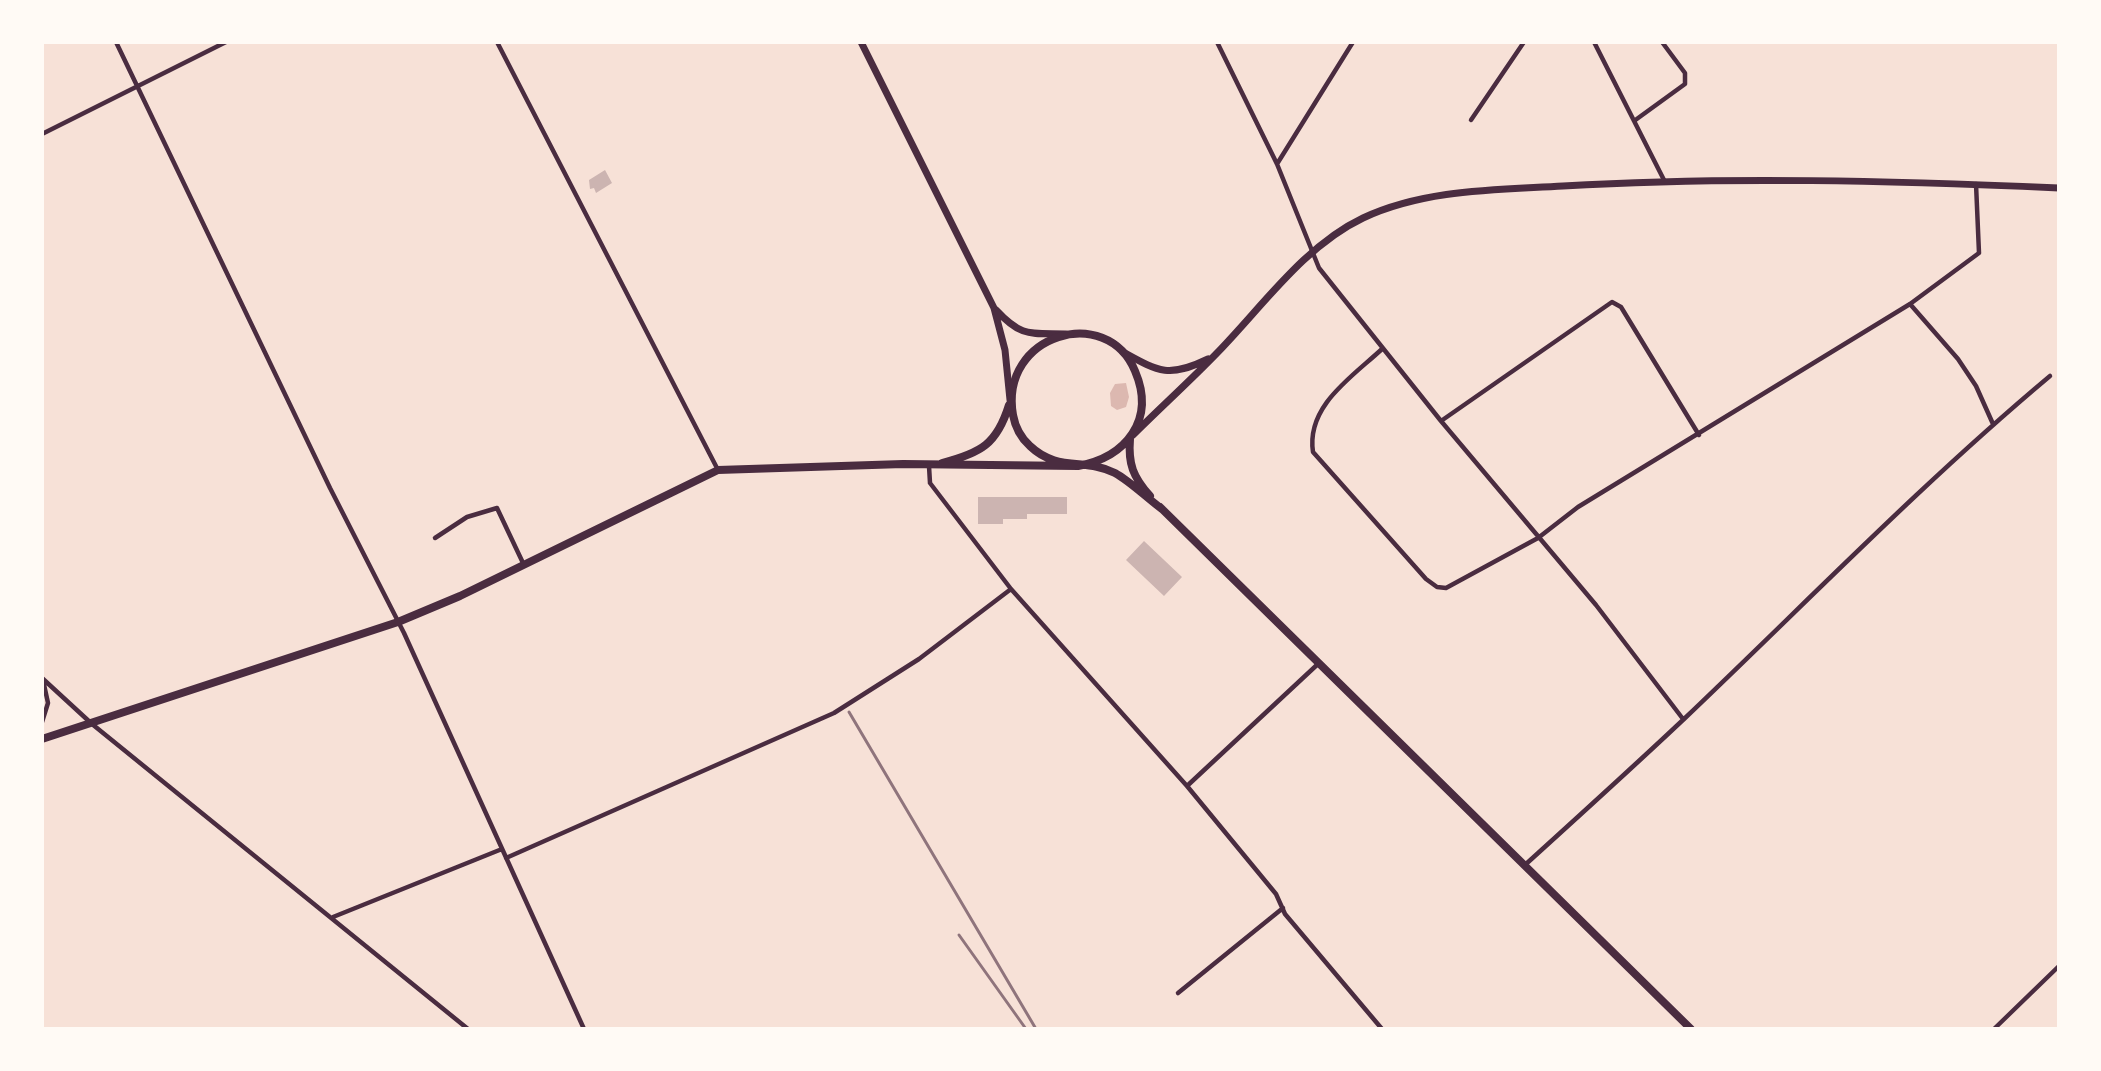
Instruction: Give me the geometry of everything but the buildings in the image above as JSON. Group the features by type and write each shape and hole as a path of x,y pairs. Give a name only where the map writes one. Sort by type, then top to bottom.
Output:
{"main road":[{"path":"861,42 994,308 1005,350 1014,421 1038,454 1057,463 1115,473 1162,509"},
{"path":"42,739 398,622 460,596 523,563 718,470 903,464 1078,466 1098,462 1116,453 1215,355 1313,251 1361,219 1398,204 1436,195 1664,180 1976,184 2059,188"},
{"path":"994,308 1011,326 1024,333 1088,335 1107,341 1150,367 1169,373 1186,370 1215,355"},
{"path":"929,466 966,457 983,448 1003,426 1013,381 1027,356 1050,339 1069,334"},
{"path":"1123,352 1134,367 1141,385 1141,413 1130,439 1130,468 1137,480 1162,509 1526,864 1691,1029"}],"street":[{"path":"116,42 398,622 582,1021 582,1029"},
{"path":"42,134 226,42"},
{"path":"496,42 718,470"},
{"path":"1217,42 1277,164 1319,268 1441,421 1596,605 1683,719"},
{"path":"1277,164 1353,42"},
{"path":"1471,120 1524,42"},
{"path":"1594,42 1664,180"},
{"path":"1634,121 1685,84 1686,73 1662,42"},
{"path":"1383,349 1326,402 1316,419 1311,441 1313,452 1321,464 1437,587 1456,585 1538,538 1578,507 1910,304 1979,253 1976,184"},
{"path":"1441,421 1612,302 1621,307 1699,435"},
{"path":"1910,304 1958,359 1976,386 1993,424"},
{"path":"1526,864 1683,719 1993,424 2049,376"},
{"path":"929,466 930,483 1011,589 1187,786 1276,894 1283,908 1382,1029"},
{"path":"435,538 467,518 497,508 523,563"},
{"path":"506,858 834,713 919,659 1011,589"},
{"path":"1187,786 1320,662"},
{"path":"43,679 92,724 333,917 468,1029"},
{"path":"42,722 48,704 43,679"},
{"path":"333,917 502,849"},
{"path":"1178,993 1283,908"},
{"path":"1994,1029 2059,966"}],"shaded area":[{"path":"1126,383 1129,397 1126,407 1117,410 1111,406 1110,393 1115,384"}],"railway":[{"path":"849,712 1036,1029"},
{"path":"959,935 1026,1029"}]}
